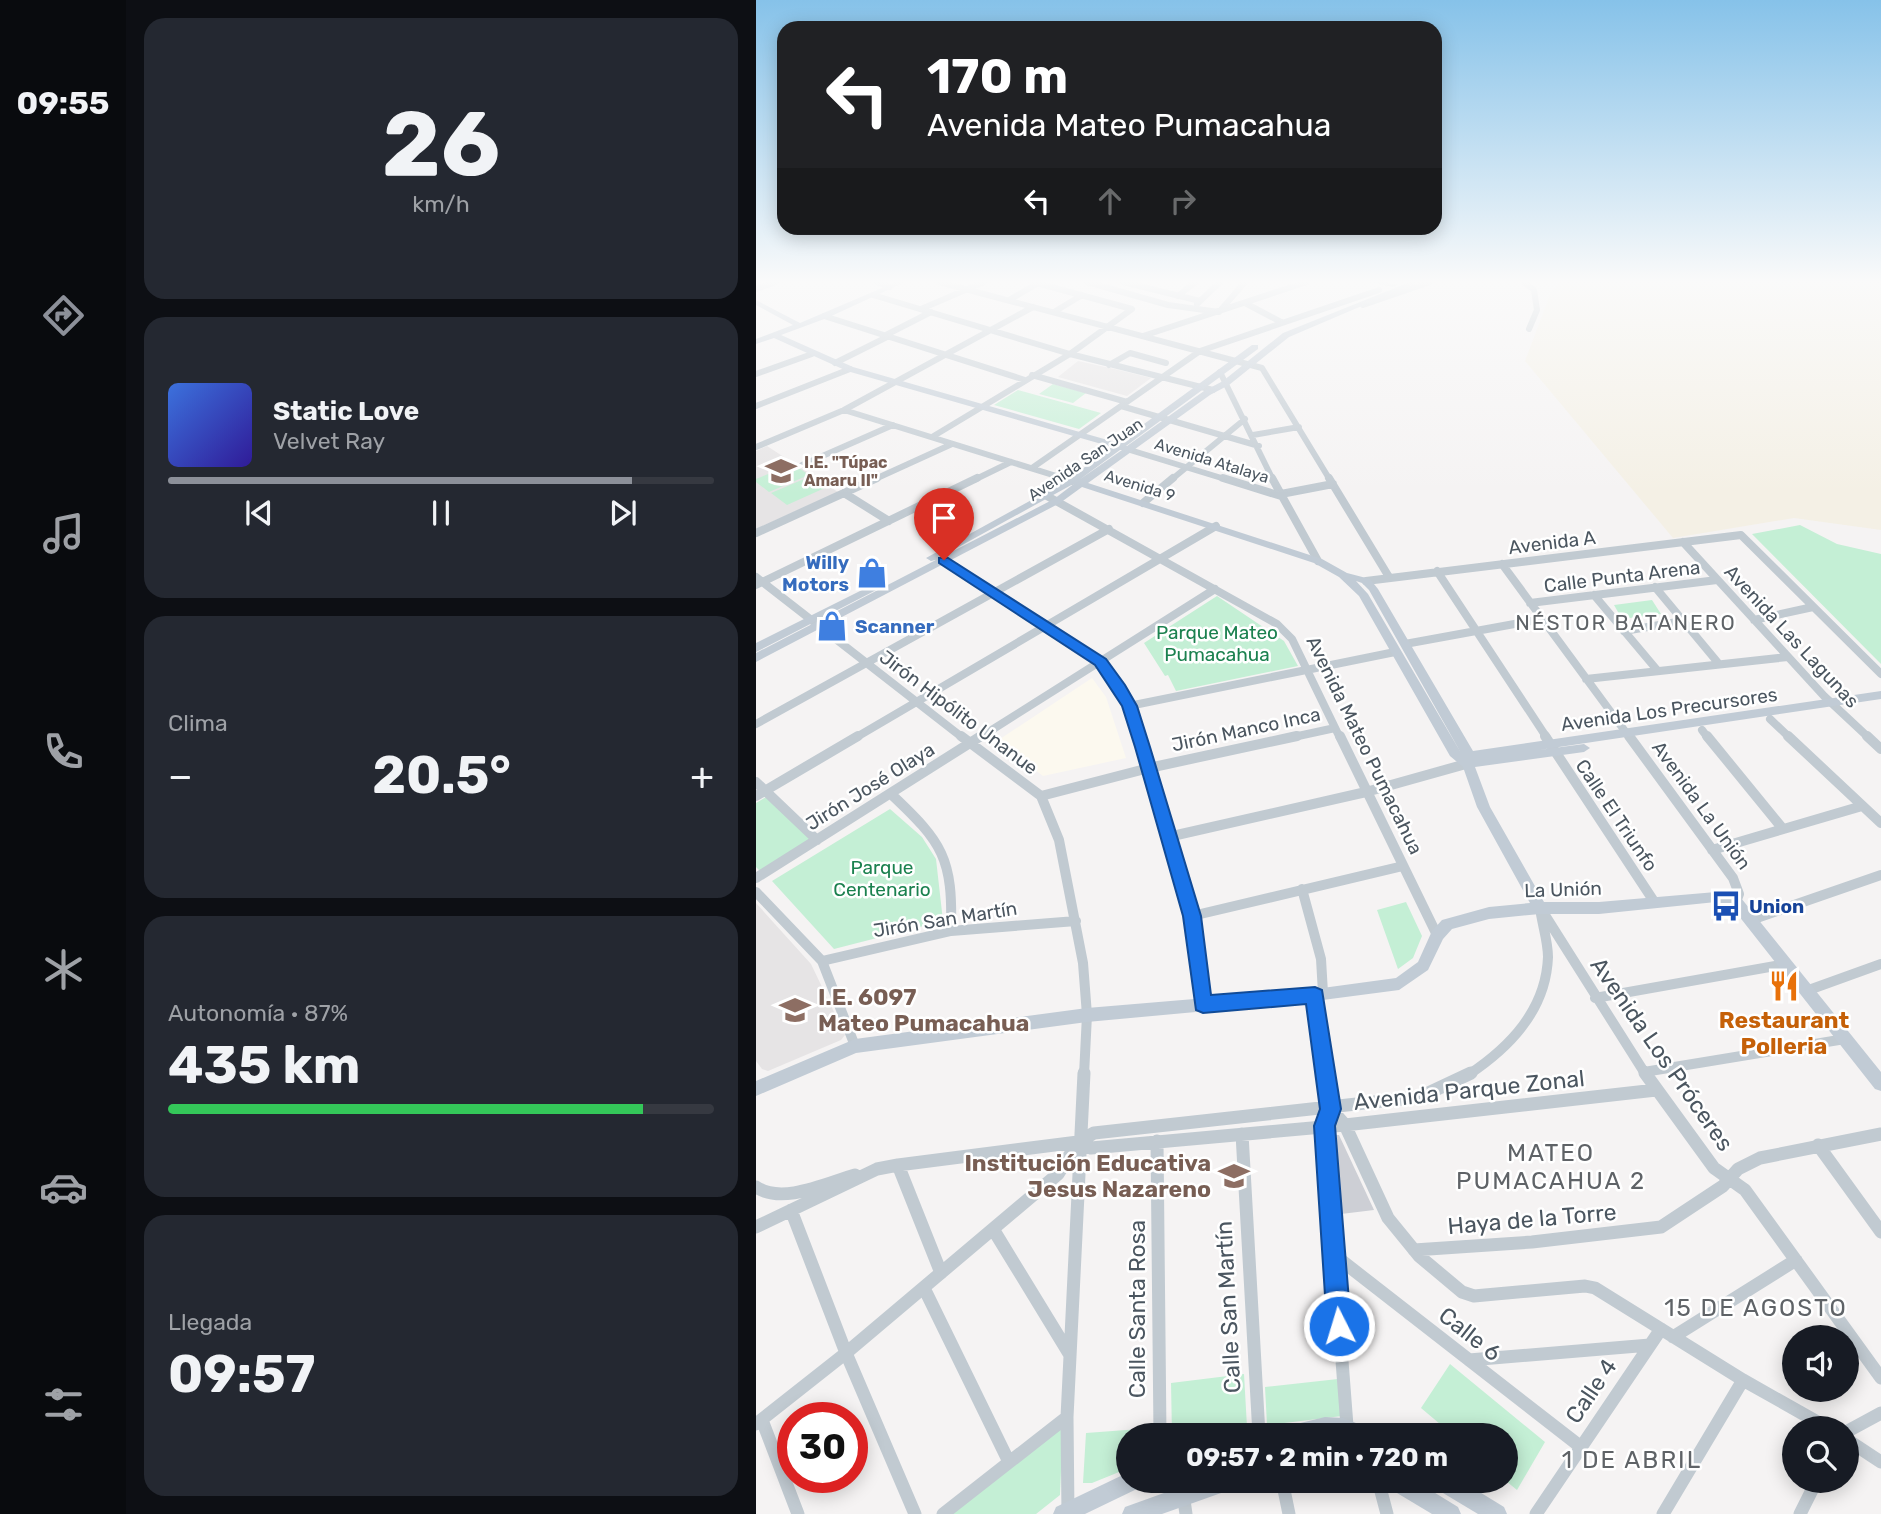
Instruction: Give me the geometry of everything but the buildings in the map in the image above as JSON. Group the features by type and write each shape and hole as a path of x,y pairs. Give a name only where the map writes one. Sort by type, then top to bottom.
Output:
{"street":[{"path":"835,363 855,353"},
{"path":"943,353 1025,380"},
{"path":"1066,353 1213,390"},
{"path":"1032,468 1198,353"},
{"path":"1206,353 1262,368 1389,577"},
{"name":"Avenida San Juan","path":"1052,498 1248,353"},
{"name":"Avenida San Juan","path":"756,648 813,623 1083,484 1226,383 1262,353"},
{"path":"756,374 812,354"},
{"name":"Avenida Atalaya","path":"812,354 850,369 1281,495"},
{"path":"756,447 844,410 947,354"},
{"path":"932,437 1070,354"},
{"path":"1110,365 1130,354 1166,363"},
{"path":"756,406 850,369"},
{"path":"1220,372 1281,495 1318,561"},
{"path":"1032,375 1169,421 1259,446"},
{"name":"Avenida 9","path":"844,410 1216,526 1318,561 1343,575"},
{"path":"1143,503 1245,419"},
{"path":"802,465 893,425"},
{"path":"1253,435 1299,427"},
{"path":"756,533 952,443"},
{"path":"758,581 1012,462"},
{"path":"1281,495 1333,484"},
{"path":"844,493 889,521"},
{"name":"Avenida Mateo Pumacahua","path":"1052,498 1277,624 1292,639 1437,935"},
{"path":"760,793 1216,526"},
{"path":"756,724 1109,530"},
{"name":"Avenida A","path":"1366,581 1741,535 1813,607"},
{"name":"Avenida Las Lagunas","path":"1682,542 1833,706 1881,749"},
{"path":"940,558 1101,662 1129,706 1192,916 1203,1004"},
{"name":"Avenida La Unión","path":"1502,564 1737,886 1739,894 1736,902"},
{"name":"Calle El Triunfo","path":"1437,571 1655,903"},
{"path":"1343,575 1366,581"},
{"name":"Avenida Los Próceres","path":"1343,575 1363,594 1400,648"},
{"name":"Calle Punta Arena","path":"1530,603 1717,580"},
{"name":"Jirón Hipólito Unanue","path":"758,581 1041,796 1059,840 1083,963 1087,1015 1071,1315 1066,1513"},
{"name":"Avenida Los Próceres","path":"1366,581 1454,753 1466,764 1476,791 1540,908 1595,998 1656,1090 1714,1168 1745,1190 1881,1378"},
{"path":"1655,587 1719,664"},
{"name":"Jirón José Olaya","path":"756,878 1215,589"},
{"path":"1594,595 1657,670"},
{"path":"1754,620 1813,607 1881,674"},
{"path":"1129,706 1542,619"},
{"path":"1624,631 1683,621"},
{"name":"Avenida San Juan","path":"756,657 813,623"},
{"path":"1586,679 1788,657"},
{"name":"Avenida Los Precursores","path":"1628,737 1702,730 1770,719 1881,695"},
{"name":"Avenida Los Precursores","path":"1168,838 1366,792 1466,764 1551,748 1833,706 1881,704"},
{"path":"1770,719 1881,823"},
{"name":"Jirón Manco Inca","path":"1041,796 1149,768 1335,728"},
{"path":"1702,730 1783,829"},
{"path":"756,782 760,793 817,840"},
{"path":"891,794 941,844 949,866 952,892 951,931"},
{"path":"1712,850 1862,806"},
{"path":"1192,916 1403,866"},
{"path":"1751,920 1881,875"},
{"path":"1301,889 1321,959 1319,994 1331,1109 1324,1126 1333,1254 1353,1423"},
{"path":"756,892 822,961 855,1045"},
{"name":"La Unión","path":"1437,935 1447,924 1489,913 1540,908 1599,908 1716,897 1736,902"},
{"path":"1736,902 1845,1039 1879,1077"},
{"name":"Avenida Parque Zonal","path":"756,1227 877,1169 1079,1142 1094,1133 1331,1109 1420,1097 1446,1089 1486,1064 1524,1026 1543,990 1548,956 1540,908"},
{"name":"Jirón San Martín","path":"822,961 951,931 1076,921"},
{"path":"756,1089 855,1045 1087,1015 1399,984 1423,965 1437,935"},
{"path":"1595,998 1786,964"},
{"path":"1806,990 1881,964"},
{"path":"1644,1072 1845,1039"},
{"name":"Avenida Parque Zonal","path":"1079,1142 1091,1148 1345,1125 1656,1090"},
{"path":"1331,1109 1345,1125 1388,1218 1414,1250 1468,1294 1585,1286 1605,1293 1743,1380 1807,1416"},
{"name":"Calle San Martín","path":"1242,1134 1258,1423"},
{"name":"Haya de la Torre","path":"1414,1250 1532,1242 1661,1227 1729,1179 1738,1169 1760,1158 1881,1134"},
{"name":"Calle Santa Rosa","path":"1157,1141 1160,1423"},
{"path":"798,1514 759,1422 846,1353 1058,1174 1079,1142"},
{"path":"1818,1145 1881,1232"},
{"path":"898,1165 941,1273"},
{"path":"756,1186 766,1194 784,1194 877,1169"},
{"path":"791,1210 846,1353 915,1514"},
{"path":"993,1229 1070,1355"},
{"name":"Calle 6","path":"1333,1254 1581,1447"},
{"path":"1667,1333 1796,1261"},
{"path":"924,1288 1009,1462"},
{"path":"1052,1327 1071,1315"},
{"name":"Calle 4","path":"1536,1514 1650,1345 1667,1333"},
{"path":"1469,1360 1650,1345"},
{"path":"1663,1514 1743,1380"},
{"path":"1859,1425 1881,1413"},
{"path":"943,1514 1067,1417"},
{"path":"1859,1448 1881,1462"},
{"path":"1066,1513 1116,1489"},
{"path":"1285,1493 1289,1514"},
{"path":"1381,1493 1387,1514"},
{"path":"1416,1493 1451,1514"},
{"path":"1462,1493 1497,1514"},
{"path":"1800,1514 1810,1493"},
{"path":"1132,1514 1184,1496"}],"shaded area":[{"path":"1078,361 1151,378 1127,396 1058,377"},
{"name":"I.E. \"Túpac Amaru II\"","path":"767,446 838,492 756,529 756,451"},
{"path":"1092,678 1106,697 1126,758 1043,776 997,741"},
{"name":"I.E. 6097 Mateo Pumacahua","path":"756,903 811,964 845,1035 841,1040 768,1071 762,1069 756,1061"}],"green space":[{"path":"1053,384 1086,393 1073,403 1039,394"},
{"path":"1018,390 1101,413 1079,429 994,405"},
{"path":"793,464 809,475 769,492 756,482 756,479"},
{"path":"811,476 827,487 787,505 771,493"},
{"path":"1800,525 1837,544 1881,554 1881,664 1752,534"},
{"name":"Parque Mateo Pumacahua","path":"1217,596 1284,641 1298,666 1176,691 1168,675 1165,676 1144,643"},
{"path":"1652,600 1661,614 1622,619 1614,605"},
{"path":"766,797 813,840 761,872 756,867 756,803"},
{"name":"Parque Centenario","path":"890,809 922,837 936,859 943,921 834,949 772,881"},
{"path":"1406,902 1422,936 1413,958 1398,969 1377,910"},
{"path":"1450,1364 1545,1442 1518,1488 1518,1423 1439,1423 1421,1408"},
{"path":"1244,1374 1247,1423 1172,1423 1171,1383"},
{"path":"1338,1379 1342,1416 1267,1423 1265,1387"},
{"path":"1063,1425 1060,1495 1036,1514 950,1514"},
{"path":"1116,1431 1116,1473 1092,1483 1083,1483 1086,1433"}],"sand":[{"path":"1528,353 1881,353 1881,530 1794,518 1673,538 1525,361"}],"place":[{"name":"I.E. \"Túpac Amaru II\"","path":"781,471"},
{"name":"Willy Motors","path":"872,573"},
{"name":"Scanner","path":"832,626"},
{"name":"Union","path":"1726,906"},
{"name":"Restaurant Polleria","path":"1784,986"},
{"name":"I.E. 6097 Mateo Pumacahua","path":"795,1010"},
{"name":"Institución Educativa Jesus Nazareno","path":"1234,1176"}],"district":[{"name":"NÉSTOR BATANERO","path":"1626,623"},
{"name":"MATEO PUMACAHUA 2","path":"1551,1167"},
{"name":"15 DE AGOSTO","path":"1756,1308"},
{"name":"1 DE ABRIL","path":"1632,1460"}],"route":[{"path":"944,560 1101,662 1118,685 1129,706 1143,747 1192,916 1203,1004 1315,995 1331,1109 1324,1126 1339,1326"}]}
